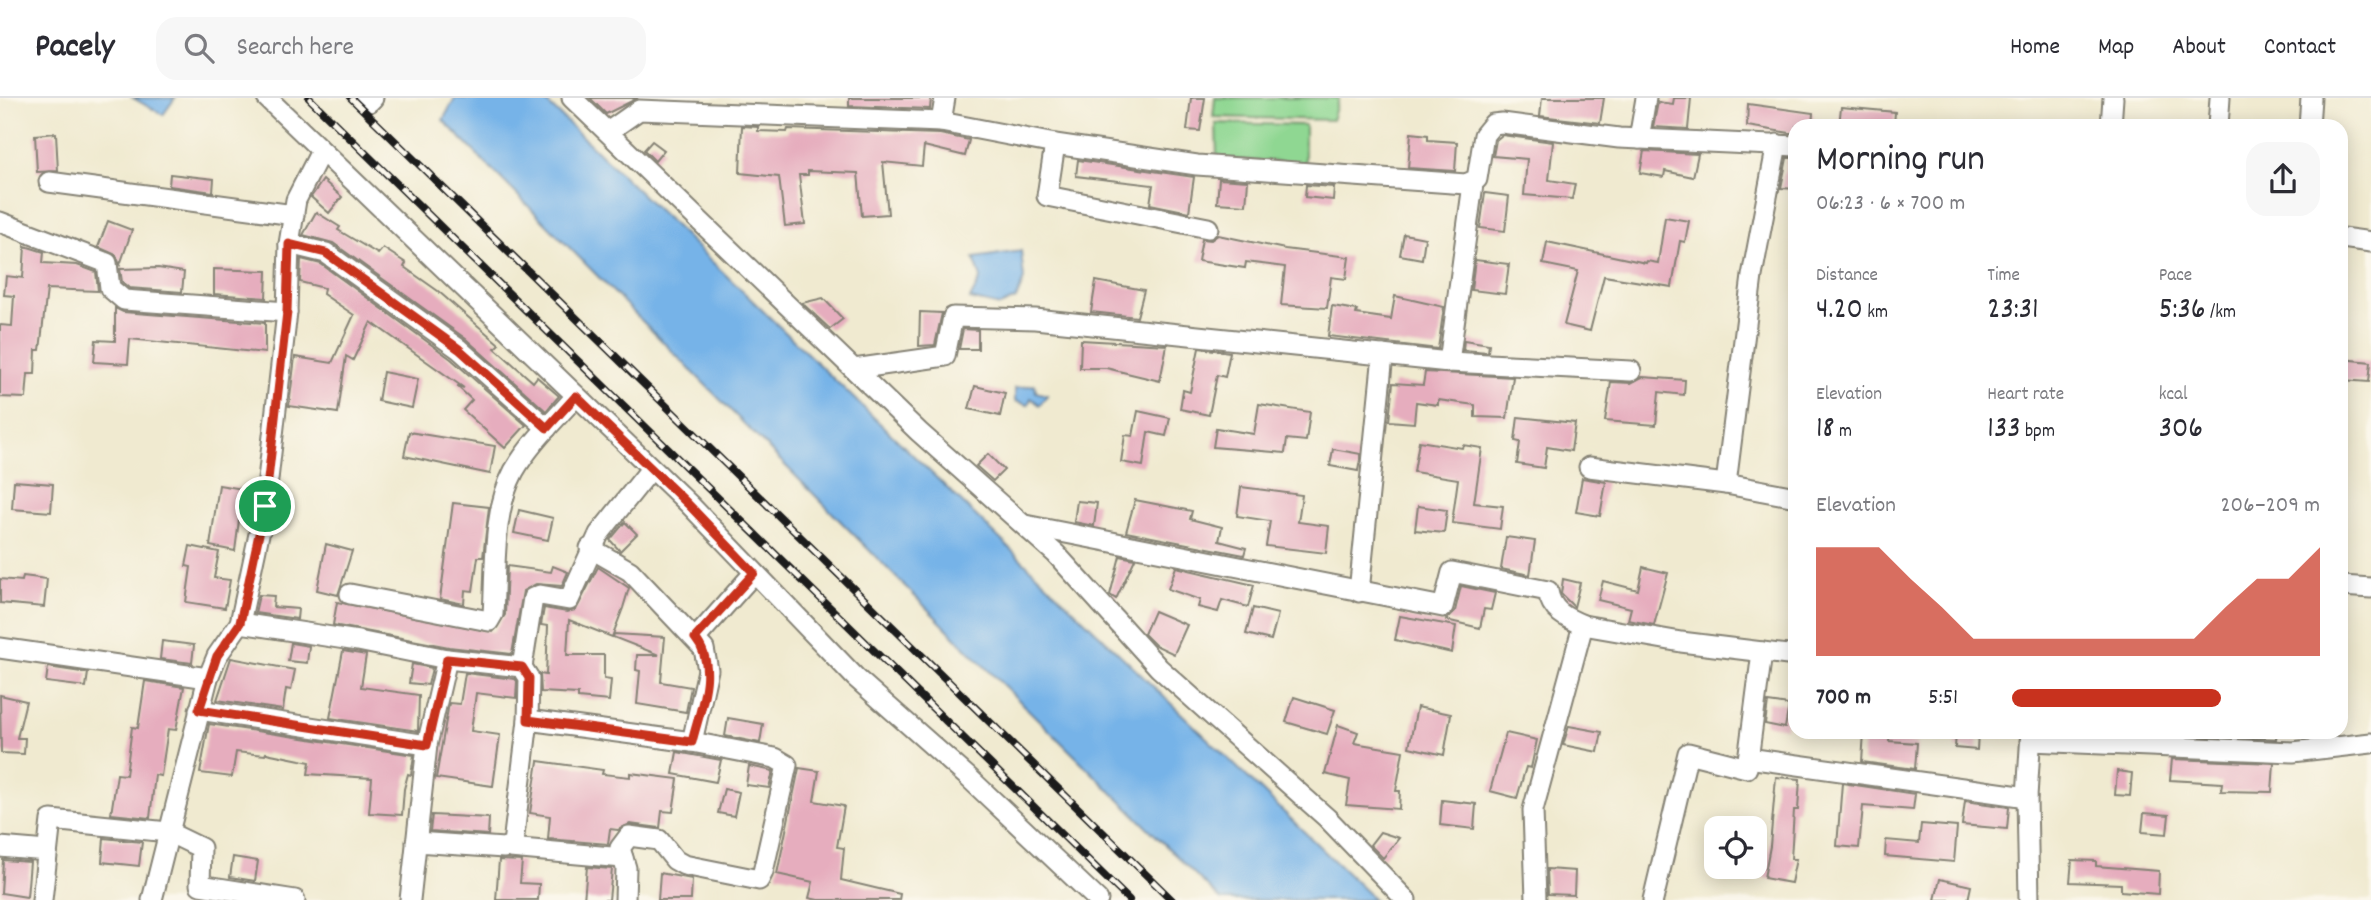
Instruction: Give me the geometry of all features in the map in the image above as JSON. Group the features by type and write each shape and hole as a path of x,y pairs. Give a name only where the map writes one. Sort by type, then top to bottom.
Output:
{"street":[{"path":"267,98 651,469 856,678 968,777 1098,900"},
{"path":"365,98 369,102 373,98"},
{"path":"572,98 919,432 1056,554 1159,668 1327,818 1406,900"},
{"path":"942,122 945,98"},
{"path":"1639,139 1646,98"},
{"path":"2112,119 2113,98"},
{"path":"2218,119 2220,98"},
{"path":"2310,119 2311,98"},
{"path":"609,131 639,110 748,106 842,107 1197,166 1473,184"},
{"path":"1450,362 1473,184 1480,171 1484,135 1493,124 1558,128 1639,139 1786,145 1752,276 1726,485"},
{"path":"1055,144 1047,196 1208,228"},
{"path":"152,900 208,678 217,656 240,623 265,506 287,312 289,244 296,200 321,151"},
{"path":"49,182 294,215"},
{"path":"0,222 107,263 110,288 124,300 287,312"},
{"path":"2348,239 2371,242"},
{"path":"289,244 326,253 459,349 547,428"},
{"path":"854,369 945,356 953,317 1035,319 1450,362 1631,371"},
{"path":"1359,592 1383,355"},
{"path":"349,594 489,621 493,614 503,498 527,450 576,396"},
{"path":"1589,467 1788,496"},
{"path":"510,848 515,840 528,720 529,678 522,667 533,597 540,595 569,600 590,548 651,469"},
{"path":"1024,524 1443,607 1452,572 1548,591 1550,603 1566,618 1583,625 1681,642 1788,655"},
{"path":"590,548 630,571 704,649 708,670 692,742"},
{"path":"695,638 754,573"},
{"path":"2348,586 2371,588"},
{"path":"240,623 358,640 447,659 522,667"},
{"path":"1536,900 1533,810 1583,625"},
{"path":"0,648 208,678"},
{"path":"1653,900 1688,753 1747,768 1762,652"},
{"path":"410,900 427,745 447,659"},
{"path":"199,710 427,745"},
{"path":"528,720 692,742 775,758 787,765 759,880 684,865 675,860 659,840 636,835 622,842 626,868 625,900"},
{"path":"2029,900 2027,797 2030,739"},
{"path":"2079,739 2293,752 2371,744"},
{"path":"1748,758 2027,797"},
{"path":"42,900 51,820 168,832 201,848 200,885 295,900"},
{"path":"416,842 623,858"},
{"path":"0,847 47,851"}],"green space":[{"path":"1215,98 1339,98 1332,120 1213,117"},
{"path":"1216,123 1305,125 1305,163 1217,159"}],"water":[{"path":"133,98 175,98 163,115"},
{"path":"455,98 542,98 1375,900 1221,900 989,671 443,120"},
{"path":"1021,251 1024,279 1016,299 1000,306 970,299 981,278 974,258"},
{"path":"1035,385 1036,392 1047,395 1040,405 1031,398 1028,405 1015,401 1015,388"}],"building":[{"path":"590,98 638,98 606,114"},
{"path":"849,98 931,98 930,109 849,106"},
{"path":"1191,98 1205,98 1200,131 1187,130"},
{"path":"1542,98 1604,98 1600,123 1540,116"},
{"path":"1674,98 1691,98 1688,129 1653,127 1658,102 1673,104"},
{"path":"1748,104 1813,113 1813,119 1788,119 1788,133 1747,126"},
{"path":"1841,107 1895,112 1894,119 1840,119"},
{"path":"742,126 758,127 758,131 787,132 788,129 940,134 969,140 965,156 924,146 922,166 883,162 888,214 862,216 858,173 808,171 808,175 799,175 805,224 785,226 779,177 740,173"},
{"path":"56,133 58,171 37,172 35,135"},
{"path":"1411,133 1428,135 1428,140 1457,142 1455,171 1408,168"},
{"path":"1502,135 1553,142 1549,180 1575,184 1572,199 1524,195 1527,159 1493,156 1496,140"},
{"path":"652,141 664,150 655,161 644,150"},
{"path":"1644,151 1698,154 1693,177 1665,171 1664,177 1640,173"},
{"path":"1787,158 1788,158 1788,188 1781,188"},
{"path":"1078,160 1194,177 1189,212 1150,204 1153,185 1076,176"},
{"path":"170,174 214,179 213,192 169,186"},
{"path":"1219,179 1248,181 1246,205 1217,203"},
{"path":"323,180 342,197 329,213 311,197"},
{"path":"1306,185 1334,187 1333,200 1305,197"},
{"path":"1485,193 1509,196 1505,231 1480,228"},
{"path":"316,212 340,227 338,230 378,254 383,248 406,263 404,267 438,291 499,344 495,348 533,382 537,377 559,396 546,411 466,339 333,243 303,235"},
{"path":"1665,217 1689,221 1685,242 1680,241 1672,287 1604,276 1590,331 1564,325 1578,271 1543,264 1547,242 1646,263 1658,263"},
{"path":"108,221 132,230 120,265 116,255 98,247"},
{"path":"1404,234 1425,238 1422,259 1400,255"},
{"path":"1218,235 1285,249 1349,257 1346,279 1331,277 1327,308 1281,305 1285,267 1246,262 1245,268 1198,261 1202,239 1211,240"},
{"path":"25,246 44,252 43,263 77,265 96,272 98,291 47,289 40,350 36,350 35,374 28,374 26,398 0,397 0,325 12,326 14,296 4,295 6,276 23,278"},
{"path":"301,259 321,264 451,359 526,425 505,448 463,410 472,400 457,386 464,388 371,322 353,360 346,356 338,413 289,406 295,357 332,363 354,315 323,294 324,288 300,282"},
{"path":"1475,260 1509,264 1505,294 1471,290"},
{"path":"158,268 184,272 182,292 129,288 122,282 120,269"},
{"path":"214,269 267,271 266,298 214,294"},
{"path":"1096,281 1144,290 1137,317 1091,312"},
{"path":"1395,296 1444,307 1438,349 1328,336 1332,306 1357,310 1356,314 1391,319"},
{"path":"823,298 843,319 830,329 802,303"},
{"path":"115,308 123,312 265,323 265,353 130,339 128,364 94,362 96,340 115,341"},
{"path":"920,312 942,313 935,345 919,346"},
{"path":"963,329 978,330 978,349 959,349"},
{"path":"1081,340 1167,345 1160,381 1106,368 1080,368"},
{"path":"1464,340 1489,344 1488,352 1463,350"},
{"path":"1199,348 1230,352 1225,377 1217,375 1209,415 1180,409 1183,390 1190,392"},
{"path":"2348,360 2371,362 2369,382 2348,380"},
{"path":"383,372 418,379 412,408 378,401"},
{"path":"1425,372 1513,377 1507,418 1475,417 1475,405 1438,400 1438,405 1416,402 1414,423 1389,421 1393,383 1423,385"},
{"path":"1642,377 1685,380 1684,395 1659,392 1656,425 1605,421 1611,382 1631,383"},
{"path":"975,386 1005,393 1000,416 969,409"},
{"path":"1259,404 1310,412 1306,441 1287,439 1285,453 1213,447 1216,428 1254,434"},
{"path":"1138,411 1170,418 1166,436 1148,432 1143,466 1121,462 1125,435 1133,436"},
{"path":"1518,417 1575,423 1571,451 1547,447 1544,468 1517,464 1520,442 1515,441"},
{"path":"409,432 495,446 490,474 404,456"},
{"path":"1419,441 1462,448 1463,445 1482,448 1474,503 1503,506 1500,529 1452,523 1458,479 1414,472"},
{"path":"1333,449 1361,454 1358,471 1330,466"},
{"path":"988,454 1004,470 993,481 976,466"},
{"path":"1582,478 1606,482 1600,516 1576,512"},
{"path":"14,481 53,484 51,512 12,509"},
{"path":"219,485 243,489 235,551 210,546"},
{"path":"1241,487 1302,495 1298,522 1329,526 1326,553 1266,546 1270,521 1237,516"},
{"path":"1135,500 1192,511 1190,519 1222,527 1219,541 1246,548 1244,555 1126,532"},
{"path":"1077,501 1097,503 1094,526 1074,522"},
{"path":"453,503 489,507 483,557 478,557 473,591 465,590 464,604 440,599"},
{"path":"1418,506 1447,510 1444,533 1415,530"},
{"path":"519,510 553,518 548,540 514,533"},
{"path":"625,522 637,534 620,551 610,540"},
{"path":"1506,537 1535,541 1530,575 1501,569"},
{"path":"326,544 352,551 338,595 317,590"},
{"path":"190,546 219,552 214,578 230,580 225,608 186,602 191,567 186,566"},
{"path":"1120,556 1135,559 1116,599 1110,595"},
{"path":"507,566 551,572 553,566 568,572 562,586 536,584 523,591 512,654 449,647 333,625 337,602 493,632 505,615"},
{"path":"598,567 629,588 623,608 612,637 569,620 567,655 604,655 604,679 611,680 609,701 578,698 578,694 541,692 540,674 546,675 548,626 541,625 544,608 567,612 576,610"},
{"path":"1176,567 1254,585 1248,607 1222,600 1218,612 1198,607 1200,600 1168,589"},
{"path":"1643,567 1668,573 1654,625 1628,620 1631,608 1598,600 1603,581 1638,590"},
{"path":"23,576 47,579 44,607 0,603 0,579 22,581"},
{"path":"1563,579 1580,583 1574,607 1561,594"},
{"path":"1461,586 1495,593 1491,610 1484,609 1480,628 1446,620 1455,611"},
{"path":"259,595 274,596 273,607 298,609 297,619 255,613"},
{"path":"1253,608 1278,614 1271,640 1246,634"},
{"path":"1154,611 1187,625 1174,654 1155,645 1144,634"},
{"path":"1400,616 1456,626 1452,653 1395,640"},
{"path":"614,634 665,637 661,682 691,687 686,712 637,704 640,671 636,670 637,655 659,655 613,637"},
{"path":"162,641 194,645 192,663 160,659"},
{"path":"291,643 309,646 307,663 288,661"},
{"path":"343,651 366,655 361,687 419,695 418,731 330,718"},
{"path":"231,658 295,670 291,690 286,689 283,710 217,700"},
{"path":"412,664 432,668 428,685 409,683"},
{"path":"48,667 88,673 86,687 46,682"},
{"path":"465,673 517,681 516,698 476,693 471,731 500,735 493,786 436,778 449,703 460,704"},
{"path":"145,681 184,687 176,730 168,729 161,776 155,775 150,818 111,814 117,774 126,775 132,727 138,728"},
{"path":"0,695 26,701 17,738 25,738 24,754 1,753"},
{"path":"1294,697 1335,710 1327,734 1286,722"},
{"path":"1768,702 1788,705 1785,728 1765,724"},
{"path":"1417,707 1451,714 1444,755 1409,747"},
{"path":"728,718 763,724 760,743 725,736"},
{"path":"209,724 414,755 411,775 408,774 404,789 402,815 369,813 372,778 308,774 310,762 266,753 236,752 232,777 200,773"},
{"path":"1338,725 1358,732 1354,743 1403,751 1396,791 1400,791 1399,809 1346,805 1350,780 1325,774"},
{"path":"1569,726 1602,732 1598,752 1563,745"},
{"path":"1506,733 1537,740 1531,768 1526,767 1517,798 1490,791"},
{"path":"1864,739 1917,743 1915,769 1862,762"},
{"path":"1956,739 1978,739 1977,750 1955,748"},
{"path":"677,752 721,760 716,782 673,774"},
{"path":"2172,759 2274,763 2272,792 2221,791 2222,783 2170,780"},
{"path":"538,761 603,770 602,774 630,777 630,773 678,779 673,812 662,811 660,828 630,824 618,830 610,829 608,844 548,839 550,816 530,813"},
{"path":"749,766 773,771 769,788 746,785"},
{"path":"799,768 819,771 814,801 844,806 837,847 844,848 841,880 900,894 899,900 818,900 809,898 813,882 777,874"},
{"path":"2117,771 2132,773 2130,796 2115,795"},
{"path":"1776,777 1800,779 1798,810 1794,810 1791,859 1796,859 1791,883 1767,879"},
{"path":"1842,783 1915,794 1913,810 1863,806 1859,848 1837,846"},
{"path":"724,789 739,792 734,816 718,813"},
{"path":"1442,800 1476,804 1474,829 1440,825"},
{"path":"1965,801 2009,807 2007,829 1962,825"},
{"path":"2144,813 2169,815 2167,834 2142,832"},
{"path":"432,815 489,818 488,835 430,831"},
{"path":"1921,824 1957,827 1954,862 1885,856 1886,840 1919,843"},
{"path":"1380,832 1399,838 1383,858 1370,845"},
{"path":"104,838 142,842 139,866 102,862"},
{"path":"233,857 258,861 255,881 230,877"},
{"path":"3,860 30,862 27,897 1,893"},
{"path":"499,860 522,861 520,883 539,884 538,900 496,900"},
{"path":"2072,860 2096,861 2096,866 2159,871 2158,894 2121,891 2121,884 2070,882"},
{"path":"587,867 612,869 609,900 584,900"},
{"path":"1547,869 1575,871 1574,895 1548,894"},
{"path":"660,873 692,879 691,900 658,900"},
{"path":"1940,879 1971,886 1968,900 1935,900"}],"railway":[{"path":"309,98 1129,900"},
{"path":"351,98 1172,900"}],"route":[{"path":"289,244 326,253 459,349 547,428 576,396 688,504 754,573 695,638 704,649 708,670 692,742 528,720 529,678 522,667 447,659 427,745 199,710 217,656 240,623 265,506 287,312 289,244"}]}
